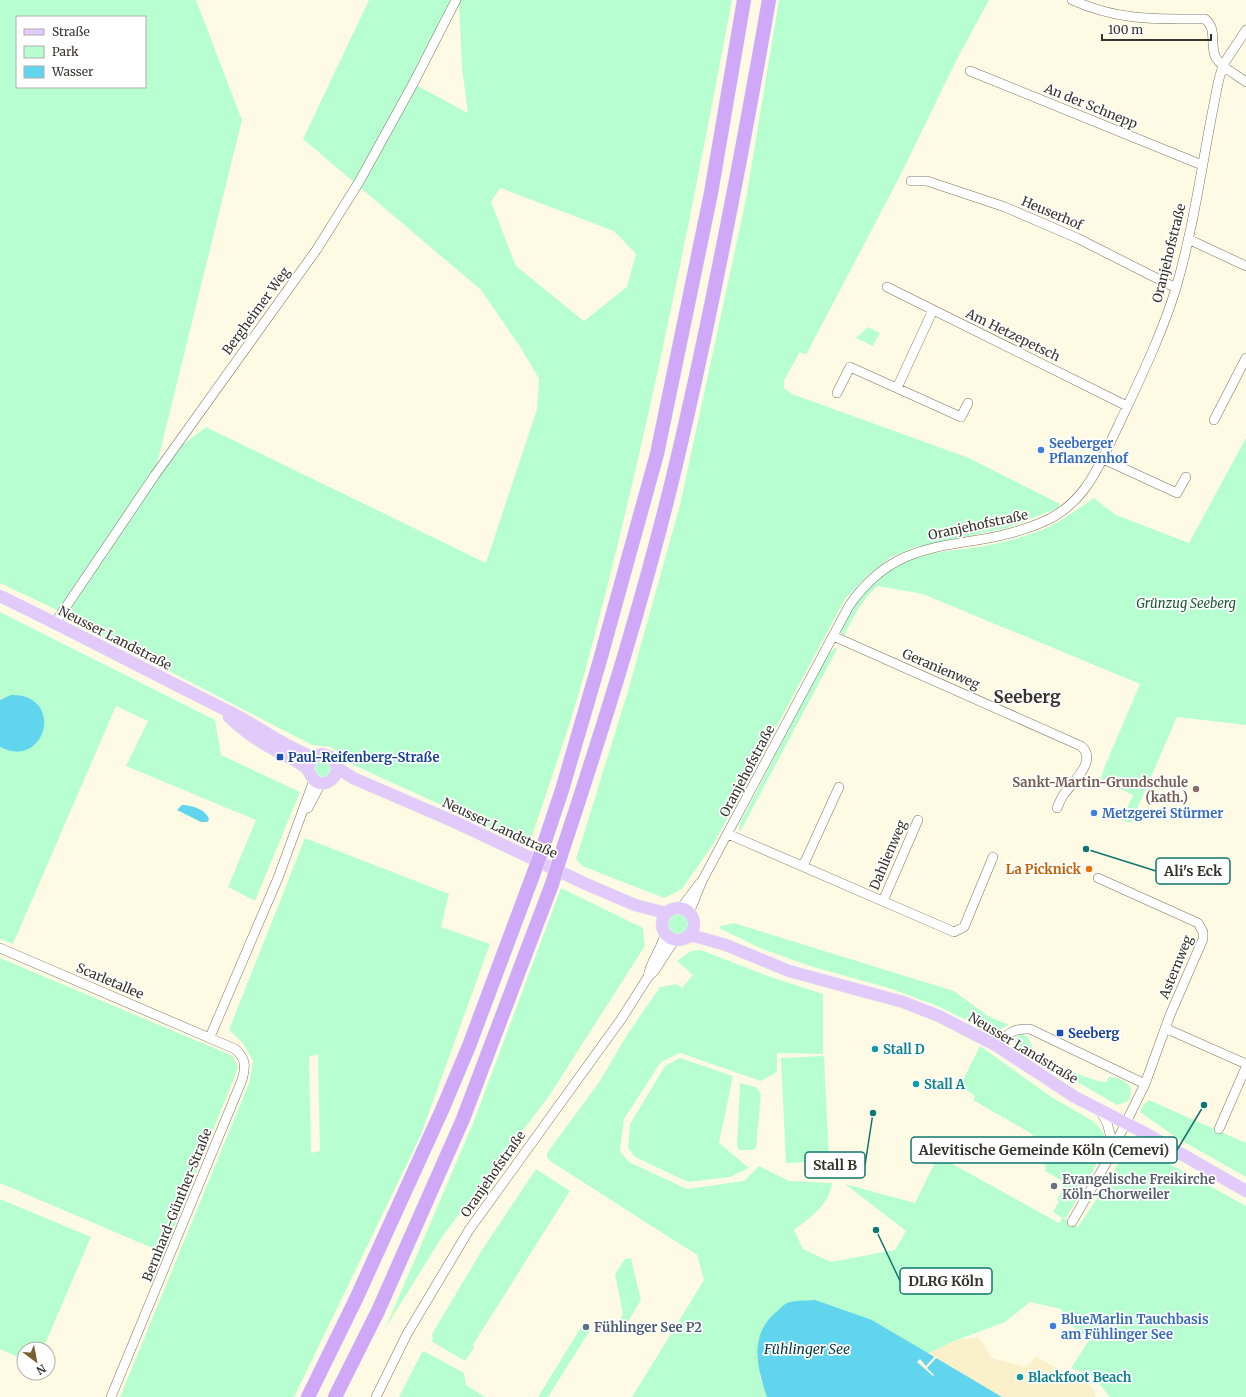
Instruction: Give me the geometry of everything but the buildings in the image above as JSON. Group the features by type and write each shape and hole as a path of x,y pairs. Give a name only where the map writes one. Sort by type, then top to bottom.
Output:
{"highway":[{"path":"308,1397 353,1306 445,1103 469,1046 543,847 600,660 657,454 711,193 744,0"},
{"path":"335,1397 378,1311 463,1119 552,884 602,728 644,589 681,444 734,196 769,0"}],"main road":[{"name":"Neusser Landstraße","path":"0,596 55,622 218,706 269,736 313,757 318,755 327,755 335,760 336,773 353,778 635,905 666,913"},
{"name":"Neusser Landstraße","path":"218,706 243,731 307,769 317,782"},
{"path":"307,769 313,757"},
{"path":"317,782 326,783 336,773"},
{"name":"Neusser Landstraße","path":"635,905 672,933 694,936 726,945 789,971 903,1002 939,1016 999,1047 1075,1097 1127,1123 1246,1191"},
{"path":"673,908 689,915 692,931 672,933 666,913 673,908"},
{"name":"Neusser Landstraße","path":"689,915 697,928 726,945"}],"street":[{"name":"Bergheimer Weg","path":"55,622 159,469 317,249 359,182 413,84 456,0"},
{"path":"1072,0 1100,10 1134,18 1152,20 1205,20 1212,28 1215,56 1223,65 1246,82"},
{"name":"Oranjehofstraße","path":"689,915 702,880 728,834 832,636 857,594 876,574 894,561 916,552 1011,533 1045,521 1065,509 1079,496 1094,476 1159,333 1176,288 1188,239 1223,65 1246,30"},
{"name":"An der Schnepp","path":"970,71 1202,165"},
{"name":"Heuserhof","path":"911,181 927,181 1005,207 1078,238 1176,288"},
{"path":"1188,239 1246,266"},
{"name":"Am Hetzepetsch","path":"887,287 1127,406"},
{"path":"897,388 933,310"},
{"path":"1214,420 1246,358"},
{"path":"837,393 850,367 961,417 968,403"},
{"path":"1103,459 1177,493 1186,477"},
{"name":"Geranienweg","path":"832,636 1081,746 1086,752 1086,763 1082,771 1062,796 1057,808"},
{"path":"210,1037 278,878 302,808 317,782"},
{"path":"803,866 839,787"},
{"name":"Dahlienweg","path":"883,901 918,820"},
{"name":"Dahlienweg","path":"728,834 954,932 964,926 993,857"},
{"name":"Asternweg","path":"1098,878 1198,923 1201,928 1203,939 1170,1015 1167,1029 1145,1084 1105,1165"},
{"name":"Oranjehofstraße","path":"376,1397 408,1334 469,1230 622,1018 648,977 649,967 664,940 672,933"},
{"name":"Scarletallee","path":"0,948 210,1037"},
{"path":"999,1047 1011,1032 1018,1028 1030,1029 1145,1084"},
{"path":"1167,1029 1246,1064"},
{"name":"Bernhard-Günther-Straße","path":"111,1397 242,1080 245,1062 241,1054 235,1049 210,1037"},
{"path":"1220,1129 1246,1067"},
{"path":"1100,1109 1110,1130 1114,1148"},
{"path":"1072,1222 1105,1165 1119,1150 1131,1144 1154,1138"}],"green space":[{"path":"0,0 196,0 242,120 157,464 206,427 486,563 537,409 539,379 521,348 481,290 303,139 369,0 732,0 682,256 646,426 626,510 583,679 564,742 529,845 349,763 331,747 312,745 61,615 57,610 0,583","holes":["459,4 462,68 468,113 416,85","500,188 614,231 636,254 627,287 584,321 516,266 491,202"]},
{"path":"779,0 989,0 956,61 901,174 806,355 800,352 784,380 784,388 792,394 969,458 1060,504 1058,508 1007,528 915,547 891,557 867,576 845,599 714,843 682,889 664,898 582,866 576,859 628,691 680,505 746,199"},
{"path":"868,327 880,333 873,346 856,338"},
{"name":"Grünzug Seeberg","path":"1246,438 1246,725 1177,717 1131,823 1122,820 1133,795 1101,779 1104,768 1140,684 923,594 878,586 862,603 843,637 841,630 847,616 871,586 882,575 894,567 904,562 945,551 977,547 1029,535 1059,521 1094,498 1116,515 1189,543"},
{"path":"0,612 215,720 221,755 300,792 255,901 228,887 256,820 126,766 148,721 116,706 13,944 0,939 0,747 11,751 22,751 30,748 37,742 42,734 44,724 42,714 37,703 2,698 0,700"},
{"path":"836,647 837,649 740,832 740,823 828,654"},
{"path":"322,760 328,763 331,769 328,775 322,778 316,775 313,769 316,763"},
{"path":"305,838 449,894 441,927 490,944 420,1137 294,1397 120,1397 249,1083 253,1061 243,1043 229,1030","holes":["318,1054 320,1151 311,1153 309,1057"]},
{"path":"561,888 643,928 645,946 549,1096 442,1237 386,1327 474,1121"},
{"path":"678,914 685,917 688,924 685,931 678,934 671,931 668,924 671,917"},
{"path":"734,923 954,991 988,1016 1009,1025 997,1031 986,1030 940,1007 892,989 810,966 760,948 719,928 721,926"},
{"path":"701,950 768,976 823,994 823,1054 777,1053 777,1072 761,1081 680,1053 661,1062 624,1119 620,1151 629,1162 687,1189 744,1181 759,1166 789,1181 832,1183 827,1198 823,1204 813,1215 794,1230 803,1249 831,1262 895,1250 906,1231 845,1184 915,1203 938,1156 1059,1223 1062,1218 1053,1212 1059,1201 1057,1200 1066,1183 1045,1171 1045,1165 1038,1154 1039,1146 1032,1134 973,1100 975,1096 960,1086 980,1046 1053,1098 1093,1121 1103,1132 1106,1144 1091,1175 1066,1218 1062,1217 1078,1227 1110,1179 1123,1154 1134,1150 1155,1156 1246,1206 1246,1397 1110,1397 1093,1376 1071,1368 1090,1339 1072,1326 1061,1309 1030,1302 1005,1322 957,1340 927,1354 872,1320 759,1374 767,1397 632,1397 704,1280 697,1255 550,1161 547,1157 547,1153 600,1081 625,1038 660,987 677,984 682,988 693,975 677,961 691,951"},
{"path":"0,958 233,1056 238,1068 164,1253 0,1183"},
{"path":"1021,1034 1028,1037 1038,1055 1060,1067 1082,1076 1100,1081 1106,1082 1109,1077 1124,1081 1128,1084 1131,1091 1128,1101 1117,1105 1015,1046 1015,1038"},
{"path":"824,1056 829,1161 786,1163 781,1058"},
{"path":"680,1058 733,1076 719,1143 749,1168 730,1177 688,1182 635,1157 628,1148 630,1124 665,1066"},
{"path":"740,1083 756,1087 761,1094 756,1148 753,1150 739,1150 737,1146"},
{"path":"1149,1100 1246,1143 1246,1177 1177,1138 1140,1112 1144,1104"},
{"path":"536,1169 570,1191 473,1345 474,1348 465,1361 431,1341 433,1339 432,1334 482,1250"},
{"path":"0,1199 91,1237 46,1341 16,1341 16,1356 0,1349"},
{"path":"631,1258 641,1300 621,1333 616,1333 614,1330 623,1314 615,1274 625,1259"},
{"path":"583,1324 588,1324 591,1329 548,1397 538,1397"},
{"path":"424,1351 464,1373 466,1385 485,1397 399,1397 422,1352"}],"sand":[{"name":"Blackfoot Beach","path":"978,1337 992,1358 1026,1367 1036,1357 1091,1386 1096,1397 1002,1397 927,1354 957,1340"}],"water":[{"path":"11,695 28,698 39,706 44,717 43,730 38,741 29,749 16,752 0,747 0,700"},
{"path":"182,805 194,807 206,813 209,820 207,822 201,822 177,810"},
{"name":"Fühlinger See","path":"815,1300 872,1320 1002,1397 767,1397 758,1364 758,1342 761,1332 775,1313 786,1304 793,1301"}],"pier":[{"path":"935,1356 937,1357 927,1368 934,1375 933,1376 917,1362 920,1359 926,1366"}],"place":[{"name":"Seeberger Pflanzenhof","path":"1041,450"},
{"name":"Paul-Reifenberg-Straße","path":"280,757"},
{"name":"Sankt-Martin-Grundschule (kath.)","path":"1196,789"},
{"name":"Metzgerei Stürmer","path":"1094,813"},
{"name":"Ali's Eck","path":"1086,849"},
{"name":"La Picknick","path":"1089,869"},
{"name":"Seeberg","path":"1060,1033"},
{"name":"Stall D","path":"875,1049"},
{"name":"Stall A","path":"916,1084"},
{"name":"Alevitische Gemeinde Köln (Cemevi)","path":"1204,1105"},
{"name":"Stall B","path":"873,1113"},
{"name":"Evangelische Freikirche Köln-Chorweiler","path":"1054,1186"},
{"name":"DLRG Köln","path":"876,1230"},
{"name":"BlueMarlin Tauchbasis am Fühlinger See","path":"1053,1326"},
{"name":"Fühlinger See P2","path":"586,1327"},
{"name":"Blackfoot Beach","path":"1020,1377"}],"district":[{"name":"Seeberg","path":"1027,697"}]}
